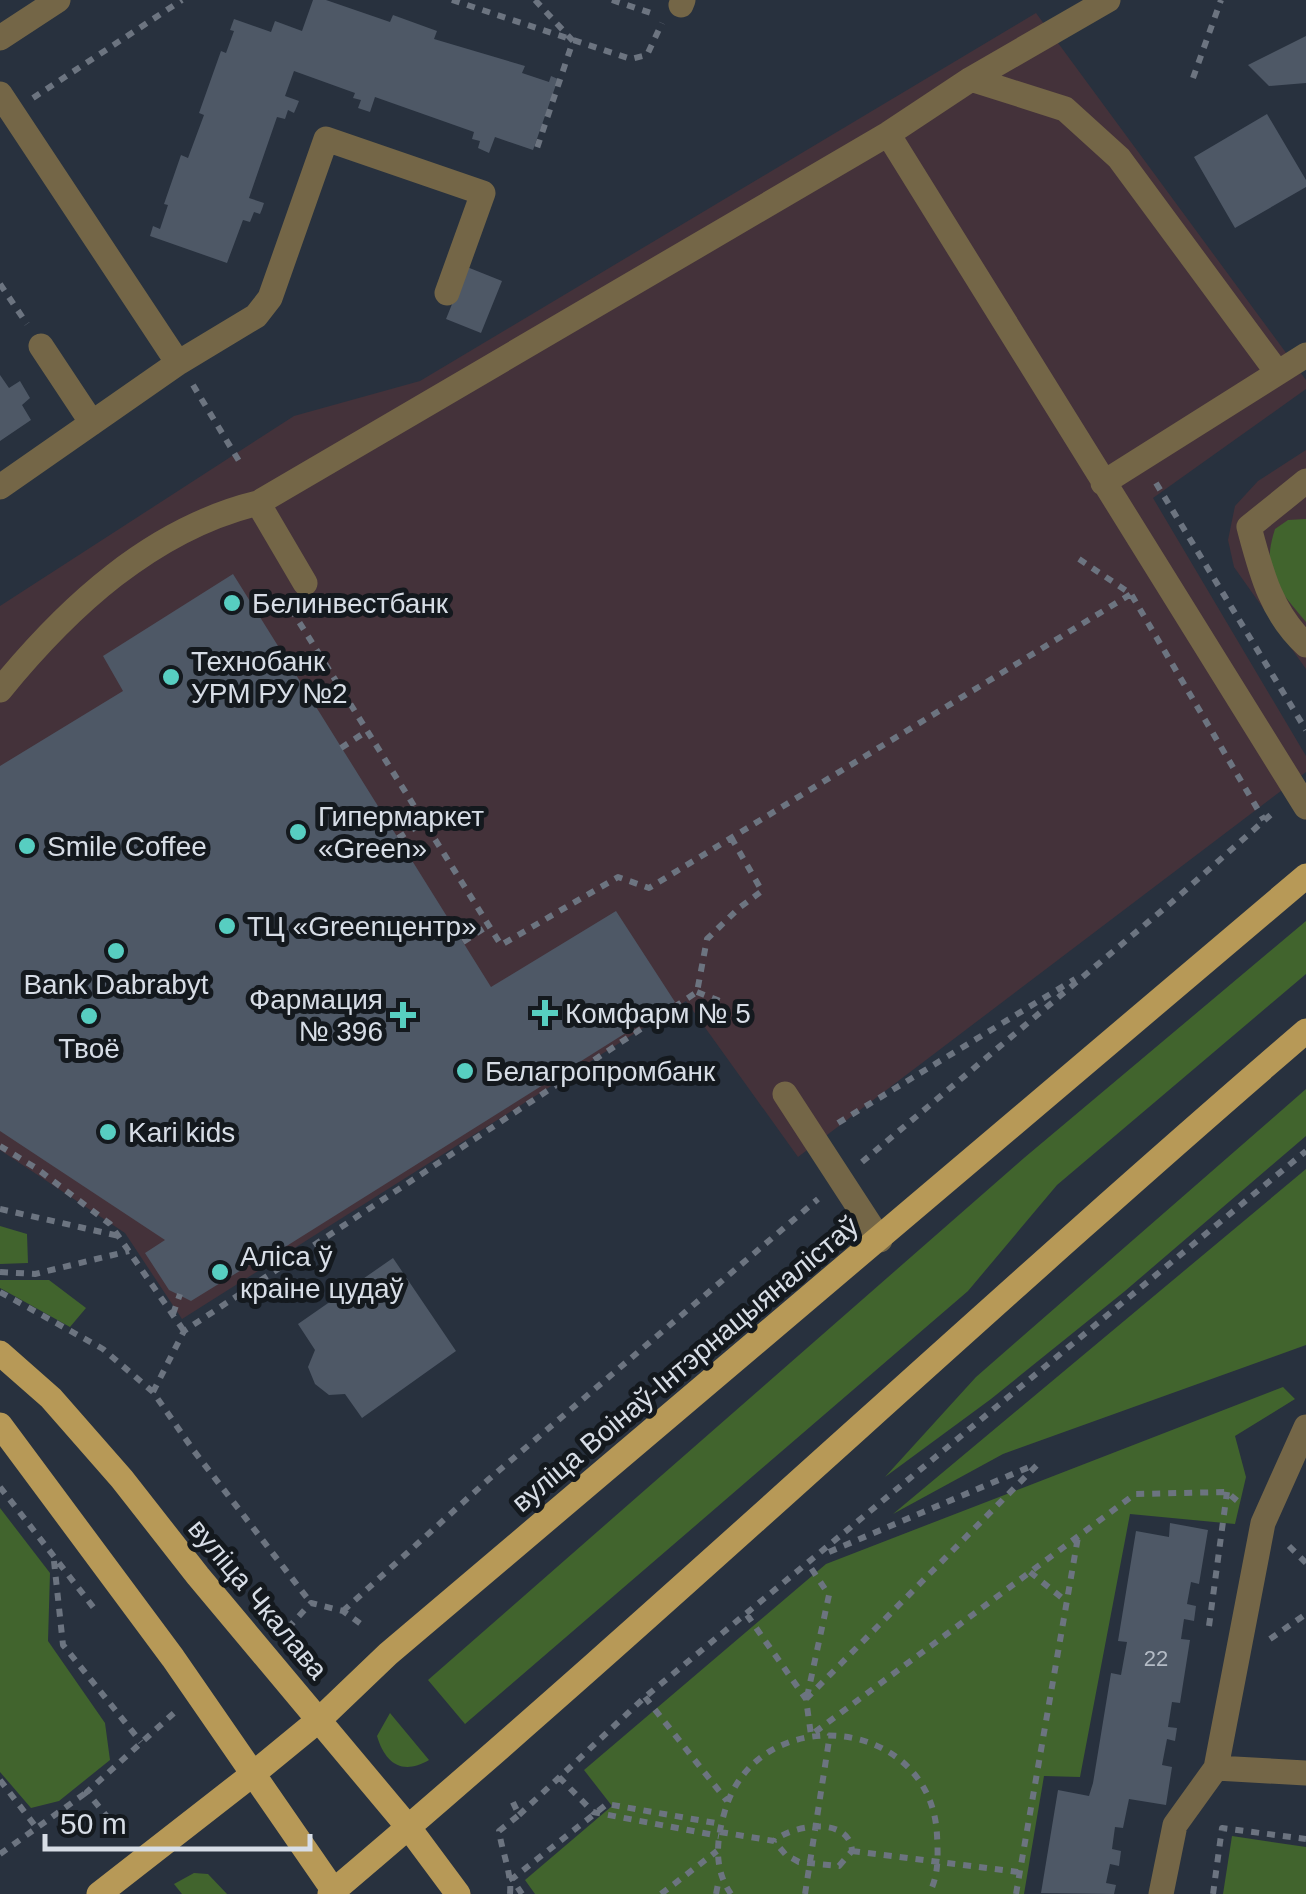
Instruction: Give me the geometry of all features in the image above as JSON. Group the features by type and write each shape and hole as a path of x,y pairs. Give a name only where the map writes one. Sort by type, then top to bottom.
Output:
{"main road":[{"name":"вуліца Воінаў-Інтэрнацыяналістаў","path":"99,1894 320,1719 403,1642 1306,876"},
{"path":"0,1425 173,1658 333,1893 907,1387 1091,1216 1306,1030"},
{"name":"вуліца Чкалава","path":"0,1353 51,1398 86,1438 409,1828 458,1894"}],"street":[{"path":"0,38 58,0"},
{"path":"0,690 47,633 128,563 204,522 258,503 888,134 970,79 1108,0"},
{"path":"970,79 1066,110 1119,158 1277,372"},
{"path":"12,99 178,363"},
{"path":"888,134 1306,807"},
{"path":"0,487 178,363 256,316 270,298 326,139 483,193 447,293"},
{"path":"41,346 92,423"},
{"path":"1103,482 1306,355"},
{"path":"1306,481 1249,527 1265,588 1292,632 1306,645"},
{"path":"258,503 305,583"},
{"path":"785,1094 880,1240"},
{"path":"1161,1894 1174,1825 1216,1768 1264,1523 1306,1427"},
{"path":"1216,1768 1306,1773"}],"path":[{"path":"12,99 182,0"},
{"path":"452,0 631,59 646,56 664,17 612,0"},
{"path":"535,0 573,41"},
{"path":"1193,78 1221,0"},
{"path":"535,154 573,41"},
{"path":"0,284 41,346"},
{"path":"203,402 240,460"},
{"path":"1140,459 1306,730"},
{"path":"1079,560 1131,594 1264,820"},
{"path":"287,604 502,946 618,877 649,888 1131,594"},
{"path":"341,748 366,730"},
{"path":"342,1611 489,1479 1276,810"},
{"path":"398,838 424,822"},
{"path":"153,1392 184,1330 697,992 707,939 762,891 732,839"},
{"path":"463,942 489,926"},
{"path":"826,1130 1096,966"},
{"path":"697,992 725,1003"},
{"path":"0,1146 110,1224 184,1330"},
{"path":"522,1894 504,1864 499,1830 645,1697 819,1557 1306,1150"},
{"path":"0,1209 119,1236"},
{"path":"0,1272 35,1274 129,1251"},
{"path":"0,1292 103,1349 153,1392 311,1604 342,1611 365,1627"},
{"path":"173,1314 180,1294"},
{"path":"806,1699 1040,1462 819,1557"},
{"path":"0,1487 98,1613"},
{"path":"1209,1630 1228,1492"},
{"path":"811,1735 1135,1494 1228,1492 1306,1563"},
{"path":"1016,1894 1078,1535"},
{"path":"53,1558 63,1645 140,1742"},
{"path":"809,1565 829,1595 806,1699 811,1735"},
{"path":"1030,1572 1067,1602"},
{"path":"288,1628 311,1604"},
{"path":"747,1615 806,1699"},
{"path":"645,1697 727,1801"},
{"path":"163,1698 174,1713"},
{"path":"0,1854 87,1792 182,1708"},
{"path":"805,1894 830,1734"},
{"path":"716,1894 720,1831 727,1801 747,1770 778,1746 811,1735 830,1734 872,1742 902,1760 922,1783 936,1813 939,1862 929,1894"},
{"path":"559,1777 594,1812 774,1841 786,1856 809,1864 839,1866 852,1852 846,1835 815,1827 789,1830 774,1841"},
{"path":"0,1780 36,1827"},
{"path":"87,1792 109,1820"},
{"path":"510,1796 519,1815"},
{"path":"510,1894 512,1878 607,1804 720,1831"},
{"path":"1214,1894 1222,1828 1306,1839"},
{"path":"661,1894 718,1850"},
{"path":"852,1852 1018,1872"},
{"path":"719,1878 731,1894"}],"shaded area":[{"path":"1036,13 1306,380 1306,389 1153,498 1306,756 1306,772 798,1157 686,1001 182,1319 125,1233 0,1150 0,606 294,416 420,381"},
{"path":"1306,450 1306,669 1234,567 1228,540 1235,506 1258,481"}],"green space":[{"path":"1306,519 1306,622 1275,580 1270,558 1275,529 1288,520"},
{"path":"1306,921 1306,974 1057,1185 968,1291 465,1724 428,1680 1024,1158"},
{"path":"1306,1089 1306,1136 1125,1291 991,1399 885,1477 976,1377"},
{"path":"1306,1169 1306,1345 1003,1454 893,1514"},
{"path":"0,1226 27,1234 28,1263 0,1264"},
{"path":"0,1280 49,1280 86,1308 70,1327 0,1288"},
{"path":"1283,1387 1295,1399 1235,1436 1246,1477 1235,1524 1130,1514 1080,1777 1044,1776 1024,1894 535,1894 525,1880 612,1806 584,1770 826,1564"},
{"path":"0,1508 50,1573 48,1641 105,1723 110,1760 59,1801 31,1808 0,1772"},
{"path":"390,1713 429,1760 403,1767 390,1760 377,1736"},
{"path":"1232,1836 1306,1847 1306,1894 1223,1894"},
{"path":"194,1873 208,1874 227,1894 182,1894 174,1884"}],"building":[{"path":"313,0 326,0 390,22 393,15 437,31 434,39 525,66 522,73 549,82 551,76 558,79 533,150 495,137 489,153 478,148 480,141 472,139 474,132 375,97 370,112 358,108 361,100 353,98 355,93 294,71 285,96 299,101 294,113 288,110 285,119 277,117 249,198 264,203 262,209 260,214 254,212 250,222 243,220 227,263 150,236 153,226 160,229 181,155 188,158 221,51 226,53 234,31 230,30 234,19 271,32 275,21 302,31"},
{"path":"1306,36 1306,83 1269,86 1248,65"},
{"path":"1267,114 1306,180 1306,187 1235,228 1194,157"},
{"path":"467,267 502,281 481,333 446,319"},
{"path":"0,375 9,388 20,381 30,398 22,405 31,420 0,441"},
{"name":"ТЦ «Greenцентр»","path":"233,574 491,987 616,911 675,1002 285,1247 191,1301 169,1290 145,1253 165,1240 0,1131 0,766 123,691 103,656"},
{"path":"393,1258 456,1351 362,1418 345,1394 329,1395 315,1384 308,1367 315,1350 298,1324"},
{"path":"1170,1523 1208,1530 1199,1584 1191,1582 1187,1604 1196,1606 1194,1621 1184,1619 1181,1639 1190,1640 1180,1703 1172,1702 1168,1727 1177,1728 1175,1741 1167,1739 1162,1765 1172,1767 1166,1805 1129,1799 1123,1828 1115,1827 1112,1849 1121,1851 1119,1866 1110,1864 1106,1883 1116,1885 1114,1894 1041,1893 1058,1790 1089,1796 1093,1783 1111,1673 1121,1675 1127,1642 1118,1641 1136,1531 1169,1537"}],"place":[{"name":"Белинвестбанк","path":"232,603"},
{"name":"Технобанк УРМ РУ №2","path":"171,677"},
{"name":"Гипермаркет «Green»","path":"298,832"},
{"name":"Smile Coffee","path":"27,846"},
{"name":"ТЦ «Greenцентр»","path":"227,926"},
{"name":"Bank Dabrabyt","path":"116,951"},
{"name":"Комфарм № 5","path":"545,1013"},
{"name":"Фармация № 396","path":"403,1015"},
{"name":"Твоё","path":"89,1016"},
{"name":"Белагропромбанк","path":"465,1071"},
{"name":"Kari kids","path":"108,1132"},
{"name":"Аліса ў краіне цудаў","path":"220,1272"}]}
